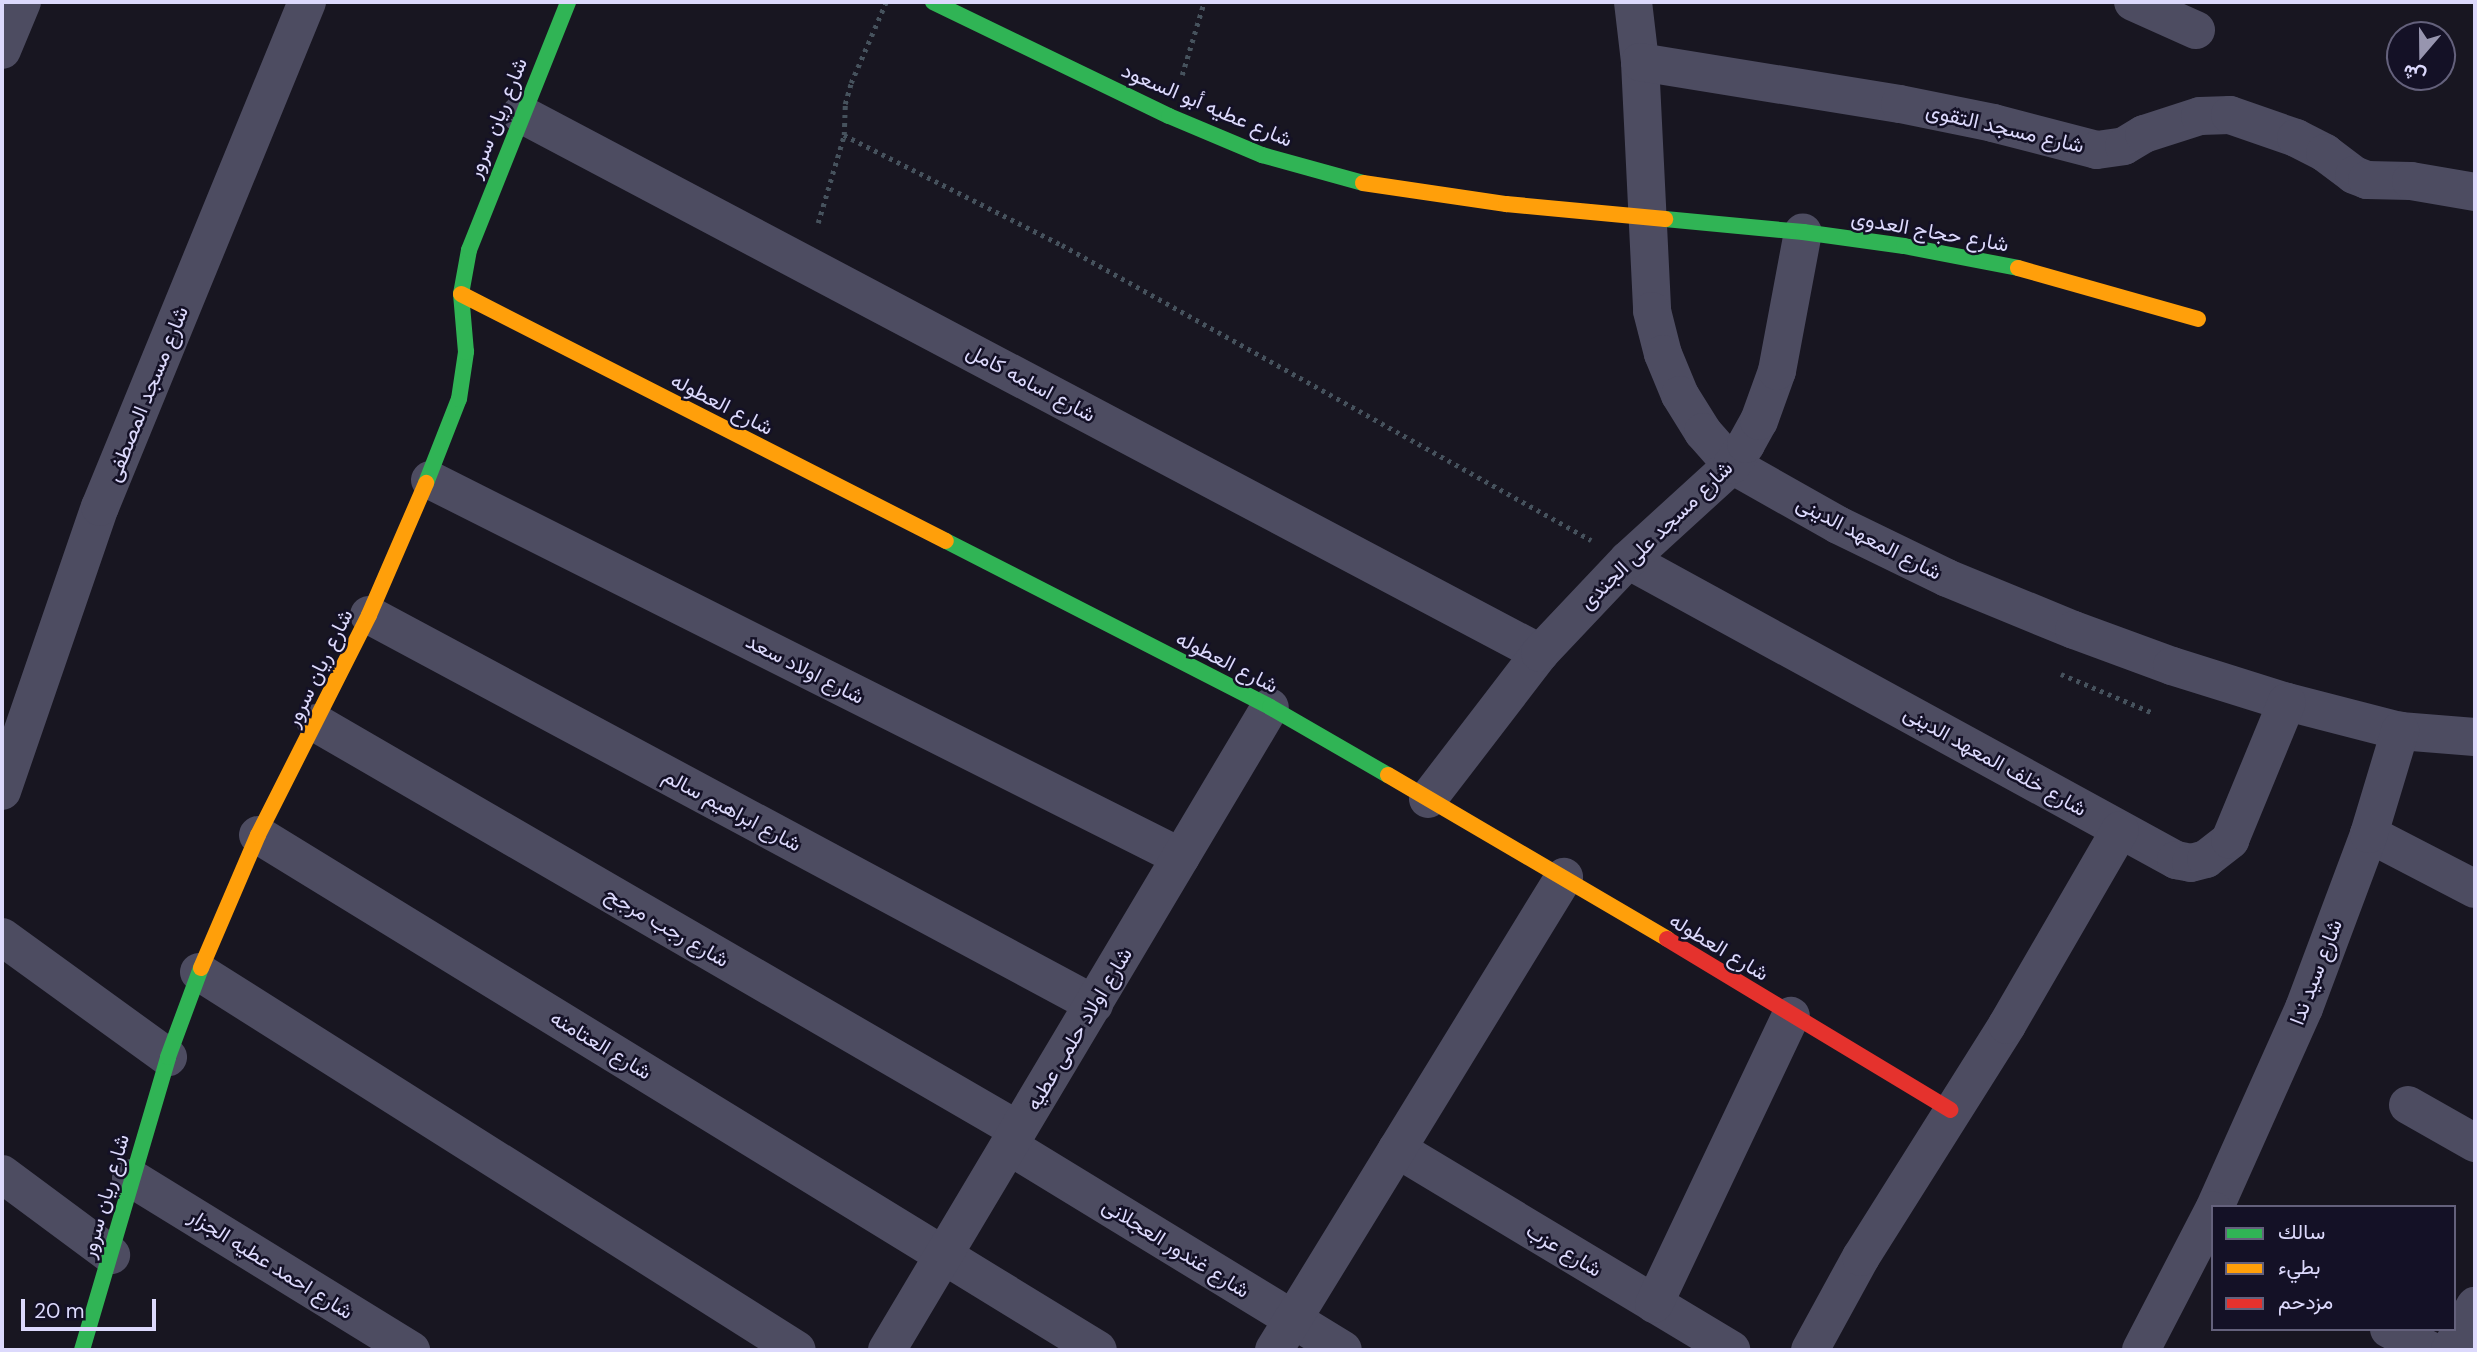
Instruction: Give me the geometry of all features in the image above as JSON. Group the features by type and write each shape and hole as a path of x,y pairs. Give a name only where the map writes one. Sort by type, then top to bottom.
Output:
{"street":[{"path":"2,50 22,2"},
{"name":"شارع مسجد المصطفى","path":"2,791 100,507 307,2"},
{"name":"شارع ريان سرور","path":"89,1347 131,1178 168,1057 199,972 258,835 369,615 430,480 458,399 466,352 461,294 468,250 568,2"},
{"name":"شارع عطيه أبو السعود","path":"933,2 1169,116 1262,155 1357,181 1410,192 1648,218"},
{"name":"شارع المعهد الدينى","path":"1633,2 1640,62 1652,312 1663,354 1680,395 1697,423 1732,465 1838,525 1947,578 2074,631 2172,666 2287,702 2400,731 2475,737"},
{"path":"2133,2 2196,30"},
{"name":"شارع مسجد التقوى","path":"1640,62 1900,104 1993,123 2098,150 2124,146 2144,134 2200,116 2230,115 2295,138 2325,153 2354,175 2367,180 2421,182 2475,192"},
{"name":"شارع اسامه كامل","path":"521,114 1540,653"},
{"name":"شارع حجاج العدوى","path":"1648,218 1803,232 1904,246 2003,264 2102,289 2198,319"},
{"name":"شارع مسجد على الجندى","path":"1428,799 1540,653 1628,560 1732,465 1759,421 1777,371 1803,232"},
{"name":"شارع العطوله","path":"461,294 1270,707 1564,877 1950,1111"},
{"name":"شارع اولاد سعد","path":"430,480 1181,858"},
{"name":"شارع خلف المعهد الدينى","path":"1628,560 2176,860 2192,863 2220,851 2230,840 2287,702"},
{"name":"شارع ابراهيم سالم","path":"369,615 1094,1004"},
{"name":"شارع اولاد حلمى عطيه","path":"887,1350 1270,707"},
{"name":"شارع رجب مرجح","path":"316,723 1014,1138"},
{"name":"شارع سيد ندا","path":"2216,1205 2304,1008 2368,834 2400,731"},
{"path":"1810,1350 1861,1257 1950,1111 2007,1025 2120,830"},
{"path":"2368,834 2475,889"},
{"name":"شارع العتامنه","path":"258,835 1098,1350"},
{"path":"1283,1335 1564,877"},
{"path":"2,937 168,1057"},
{"path":"199,972 797,1350"},
{"path":"1654,1304 1791,1016"},
{"path":"2408,1105 2475,1143"},
{"name":"شارع غندور العجلانى","path":"1014,1138 1283,1335 1343,1350"},
{"name":"شارع عزب","path":"1397,1149 1731,1350"},
{"path":"2,1174 111,1255"},
{"name":"شارع احمد عطيه الجزار","path":"131,1178 411,1350"},
{"name":"شارع سيد ندا","path":"2141,1350 2211,1215"},
{"path":"2450,1350 2475,1306"},
{"path":"2393,1331 2429,1350"}],"path":[{"path":"806,264 844,135 845,104 886,2"},
{"path":"1169,116 1204,2"},
{"path":"844,135 1062,244 1628,560"},
{"path":"2049,669 2151,712"}],"traffic: fast":[{"path":"426,483 459,399 466,352 461,294 469,250 568,2"},
{"path":"933,2 1169,116 1262,155 1363,183"},
{"path":"1665,219 1803,232 1904,246 2018,268"},
{"path":"946,541 1270,707 1388,775"},
{"path":"82,1350 168,1057 201,968"}],"traffic: slow":[{"path":"1363,183 1506,204 1665,219"},
{"path":"2018,268 2198,319"},
{"path":"461,294 946,541"},
{"path":"201,968 258,835 369,615 426,483"},
{"path":"1388,775 1667,939"}],"traffic: jam":[{"path":"1667,939 1950,1110"}]}
